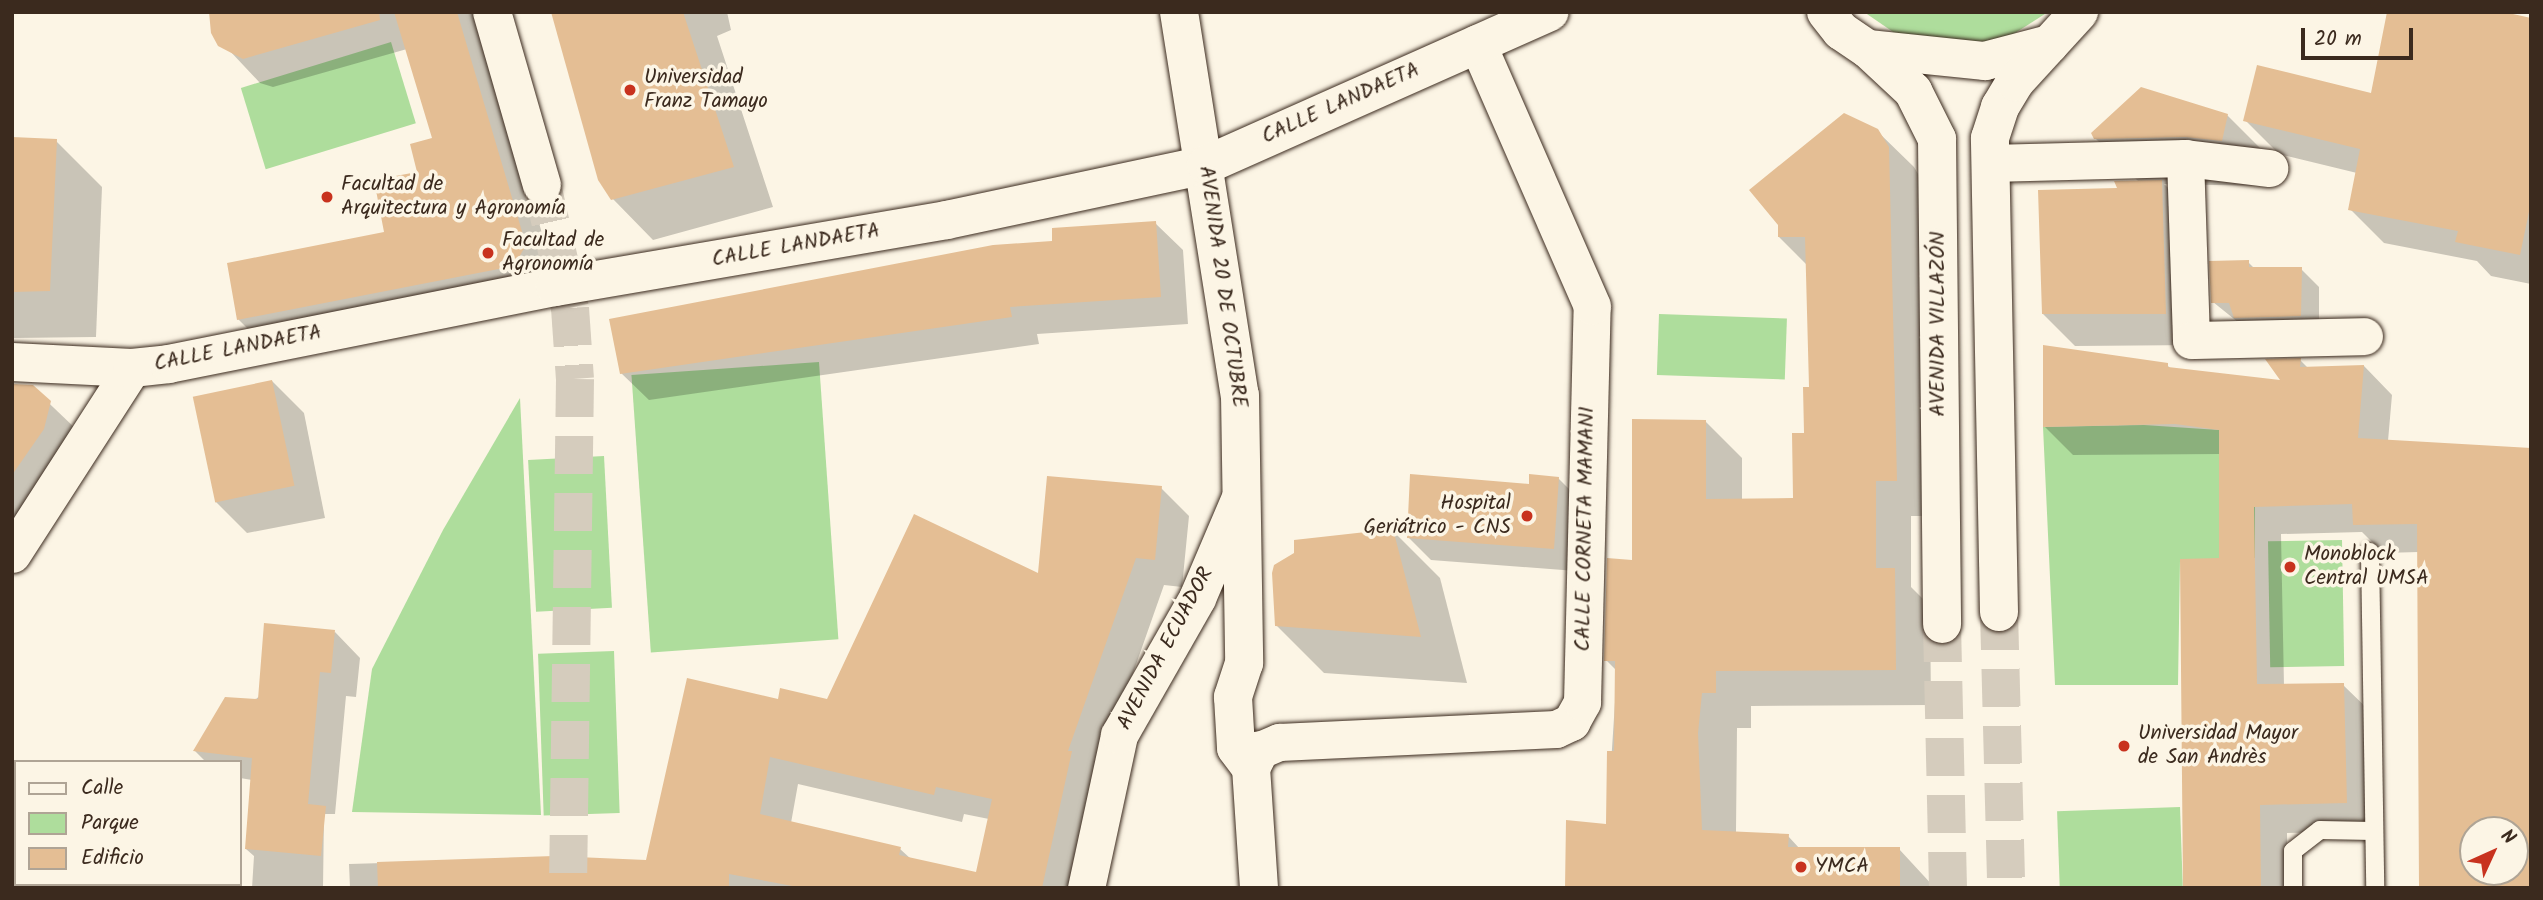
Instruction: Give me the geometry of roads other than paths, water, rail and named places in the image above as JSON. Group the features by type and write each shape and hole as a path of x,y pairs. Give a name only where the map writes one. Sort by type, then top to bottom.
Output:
{"main road":[{"path":"492,12 542,185"},
{"name":"AVENIDA 20 DE OCTUBRE","path":"1179,12 1206,165 1240,395 1244,663 1233,697 1236,748 1255,759 1259,888"},
{"name":"CALLE LANDAETA","path":"12,362 132,368 555,287 947,220 1206,165 1550,12"},
{"name":"AVENIDA VILLAZÓN","path":"1826,12 1841,31 1868,50 1913,91 1937,139 1941,624"},
{"path":"1868,50 1984,61 2073,22"},
{"path":"1999,612 1990,138 2000,107 2015,82 2073,22"}],"street":[{"name":"CALLE CORNETA MAMANI","path":"1255,759 1279,742 1556,729 1571,722 1582,702 1592,306 1477,43"},
{"path":"2185,158 2191,340 2364,336"},
{"path":"1990,163 2185,158 2269,168"},
{"path":"12,555 132,368"},
{"name":"AVENIDA ECUADOR","path":"1086,888 1119,735 1197,598 1240,497"}],"lane":[{"path":"2370,552 2375,888"},
{"path":"2293,888 2292,851 2320,830 2373,831"}],"tunnel":[{"path":"542,185 570,308 575,379 568,888"},
{"path":"1999,612 2006,888"},
{"path":"1942,624 1948,888"}],"place":[{"name":"Universidad Franz Tamayo","path":"630,90"},
{"name":"Facultad de Arquitectura y Agronomía","path":"327,197"},
{"name":"Facultad de Agronomía","path":"488,253"},
{"name":"Hospital Geriátrico - CNS","path":"1527,516"},
{"name":"Monoblock Central UMSA","path":"2290,567"},
{"name":"Universidad Mayor de San Andrès","path":"2124,746"},
{"name":"YMCA","path":"1801,867"}]}
